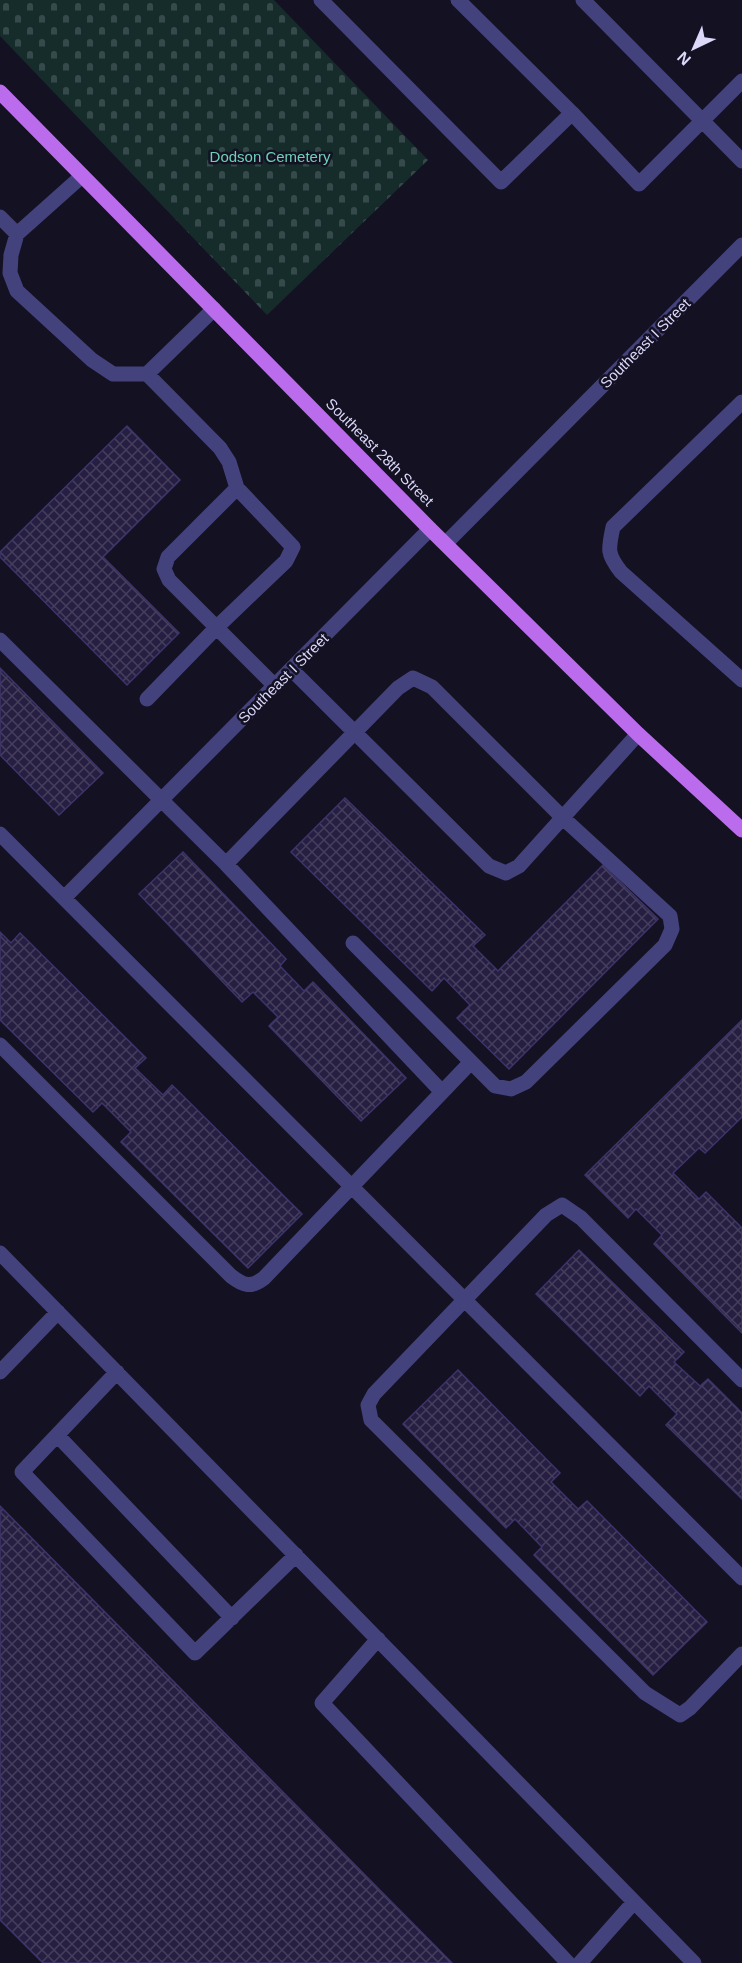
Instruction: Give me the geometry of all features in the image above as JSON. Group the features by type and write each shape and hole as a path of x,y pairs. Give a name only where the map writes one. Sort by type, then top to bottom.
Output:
{"main road":[{"name":"Southeast 28th Street","path":"0,92 430,529 638,734 742,830"}],"street":[{"path":"321,0 501,182 572,113"},
{"path":"458,0 572,113 639,184 742,81"},
{"path":"583,0 742,161"},
{"path":"82,176 17,234 10,255 10,273 18,291 92,360 113,374 147,374 214,309"},
{"path":"0,217 17,234"},
{"name":"Southeast I Street","path":"446,543 742,246"},
{"path":"147,374 220,448 229,462 237,488 293,547 286,561 147,699"},
{"path":"742,402 613,527 609,543 610,558 621,572 742,680"},
{"path":"237,488 168,557 164,569 169,580 274,686"},
{"name":"Southeast I Street","path":"64,898 430,529"},
{"path":"0,640 226,864 442,1092"},
{"path":"291,669 489,866 506,873 519,866 638,734"},
{"path":"226,864 398,688 413,678 432,687 563,818 670,915 672,929 665,945 526,1082 511,1089 495,1086 353,943"},
{"path":"0,834 742,1578"},
{"path":"0,1045 242,1285 254,1285 264,1278 471,1062"},
{"path":"742,1380 581,1218 562,1205 546,1215 464,1299 374,1394 368,1405 371,1420 645,1692 667,1708 680,1715 690,1708 742,1654"},
{"path":"0,1253 694,1963"},
{"path":"0,1371 58,1312"},
{"path":"117,1372 22,1472 195,1653 296,1555"},
{"path":"57,1436 232,1618"},
{"path":"378,1639 321,1703 568,1963"},
{"path":"580,1963 634,1902"}],"green space":[{"name":"Dodson Cemetery","path":"0,0 274,0 428,160 267,315 0,36"}],"building":[{"path":"127,426 180,480 103,557 179,633 127,685 0,557 0,552"},
{"path":"0,668 103,773 59,815 0,755"},
{"path":"345,798 485,935 473,946 498,971 603,865 658,919 509,1069 457,1018 470,1005 444,978 432,991 291,852"},
{"path":"183,852 286,959 280,966 304,991 313,982 406,1078 361,1121 269,1026 278,1017 253,992 242,1002 139,894"},
{"path":"0,932 11,943 20,933 146,1058 135,1068 163,1095 172,1085 302,1214 248,1268 121,1142 131,1132 102,1103 93,1112 0,1020"},
{"path":"742,1020 742,1117 705,1153 699,1148 673,1173 699,1199 706,1192 742,1228 742,1333 654,1244 662,1235 636,1209 628,1218 585,1175"},
{"path":"579,1250 684,1352 674,1362 700,1386 708,1379 742,1413 742,1499 666,1425 677,1414 649,1386 640,1396 536,1294"},
{"path":"458,1370 560,1473 551,1482 578,1509 587,1501 707,1622 653,1675 534,1555 542,1547 515,1519 506,1528 403,1424"},
{"path":"0,1506 452,1963 43,1963 0,1920"}]}
